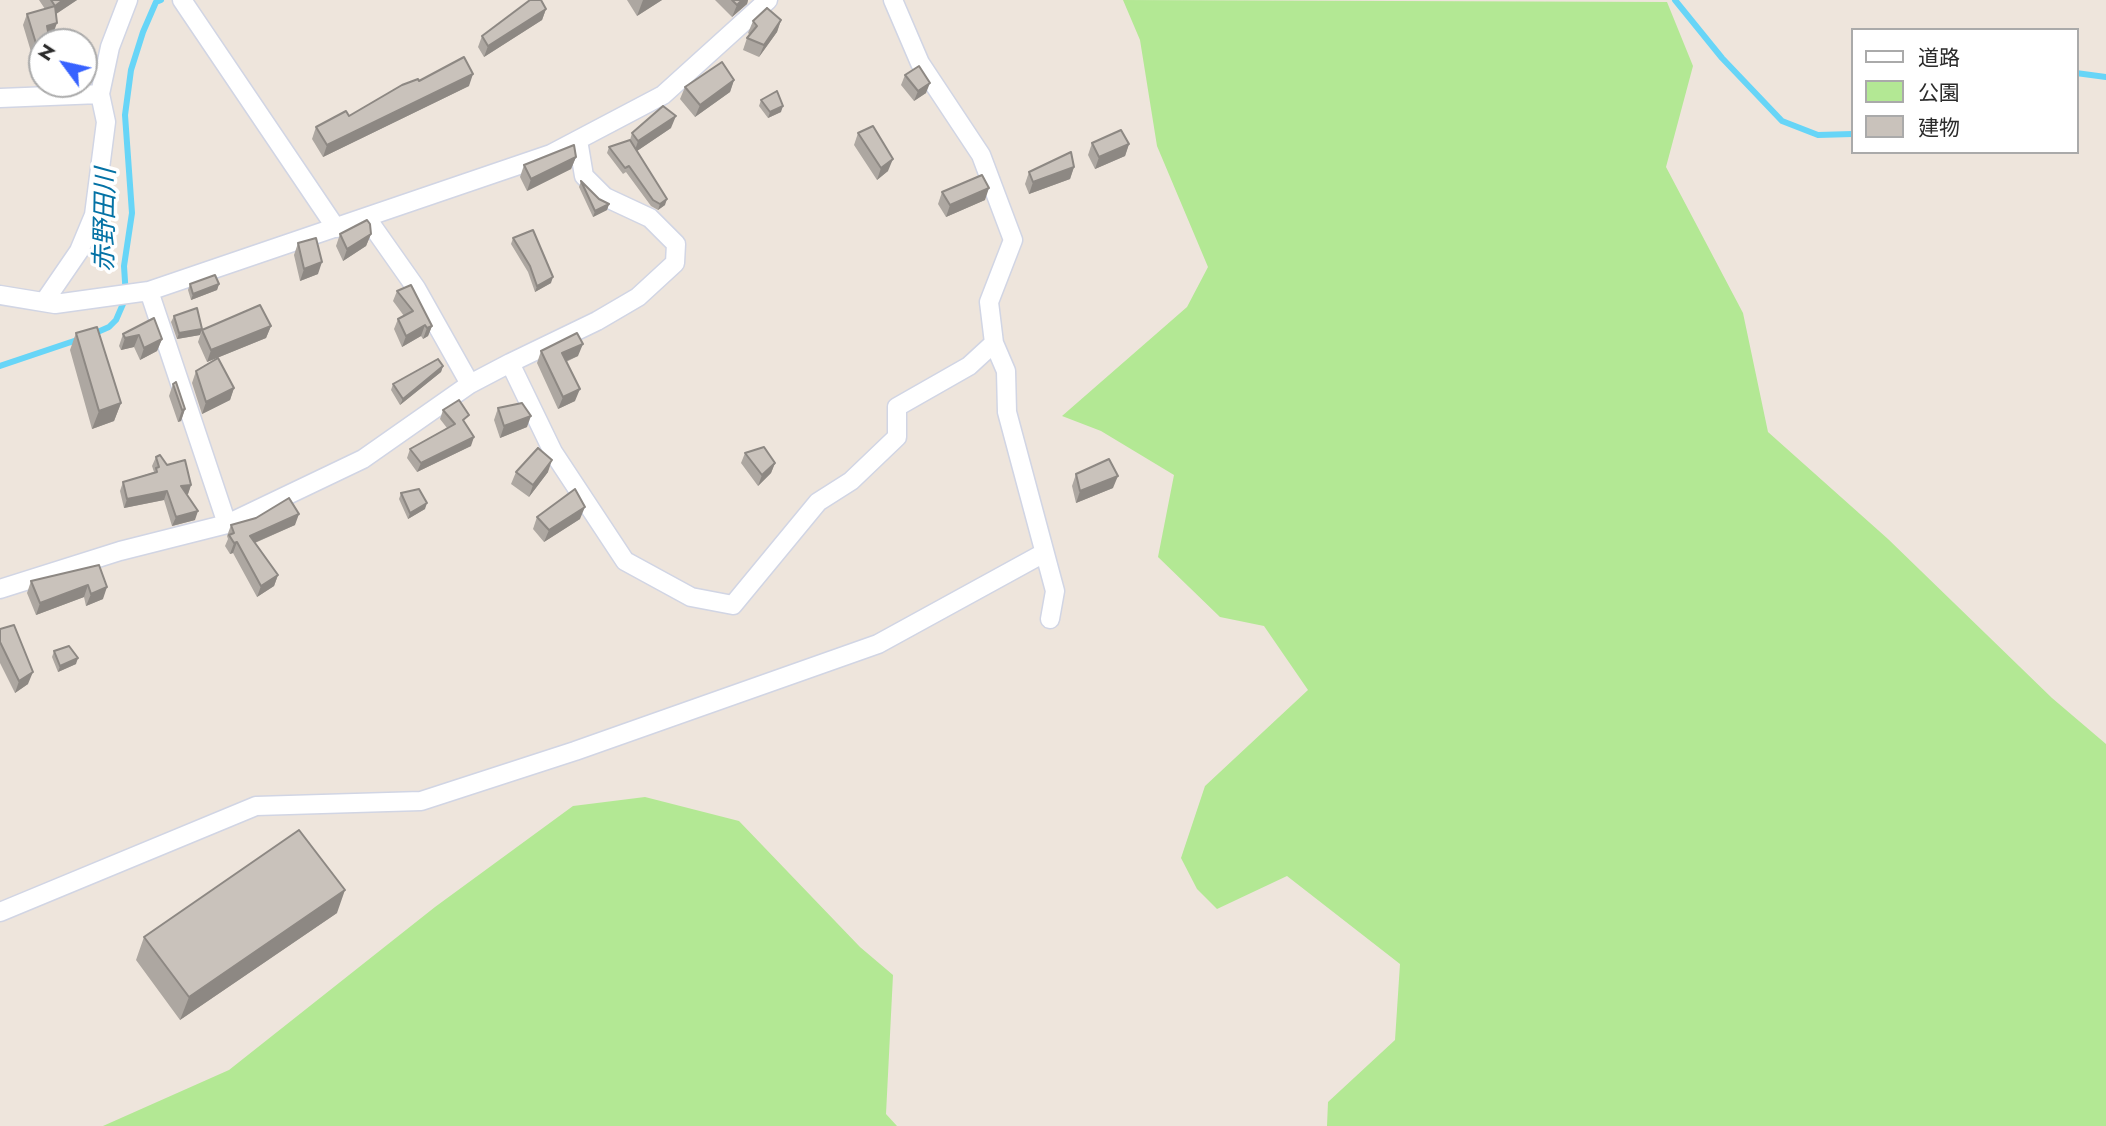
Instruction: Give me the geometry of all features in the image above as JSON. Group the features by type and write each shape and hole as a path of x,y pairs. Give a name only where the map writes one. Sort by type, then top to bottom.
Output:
{"street":[{"path":"44,302 79,251 94,215 106,122 100,94 110,47 128,0"},
{"path":"182,0 336,228"},
{"path":"0,295 55,304 149,291 551,154 663,95 768,0"},
{"path":"893,0 919,63 981,155 1013,240 989,302 994,343 1006,371 1007,412 1055,591 1049,619"},
{"path":"0,97 100,94"},
{"path":"0,589 120,551 228,524 363,459 470,384 638,298 675,262 676,244 650,218 605,197 584,176 578,140"},
{"path":"366,217 416,288 470,384"},
{"path":"149,291 228,524"},
{"path":"510,363 553,452 625,561 691,597 733,605 818,502 850,481 897,437 897,407 969,366 994,343"},
{"path":"0,912 256,806 421,801 575,751 878,644 1044,553"}],"green space":[{"path":"1123,0 1667,2 1693,66 1666,167 1743,313 1768,432 1888,539 2052,698 2106,744 2106,1126 1327,1126 1328,1102 1395,1040 1400,964 1287,876 1217,909 1197,889 1181,858 1205,786 1308,690 1264,626 1220,617 1158,557 1174,475 1101,431 1062,416 1187,307 1208,267 1157,146 1140,40"},
{"path":"645,797 739,821 860,947 893,975 886,1114 897,1126 103,1126 229,1070 435,907 573,806"}],"building":[{"path":"51,0 63,0 55,6"},
{"path":"530,0 541,0 546,9 488,46 482,36"},
{"path":"55,6 57,23 47,28 31,28 27,14"},
{"path":"767,8 781,20 764,45 747,38 757,26 753,21"},
{"path":"464,57 473,74 327,145 316,127 346,111 349,116 402,85 418,79 419,81"},
{"path":"722,62 734,80 700,105 685,87"},
{"path":"919,66 930,83 918,91 905,75"},
{"path":"777,91 783,106 770,112 761,100"},
{"path":"663,106 676,116 638,141 632,133"},
{"path":"873,126 893,159 881,168 858,133"},
{"path":"1121,130 1129,144 1099,157 1092,143"},
{"path":"630,140 667,199 660,204 653,200 629,166 625,168 609,147"},
{"path":"574,145 576,157 531,179 524,165"},
{"path":"1071,152 1074,167 1033,182 1029,172"},
{"path":"982,175 989,188 950,205 942,192"},
{"path":"581,181 599,199 609,204 595,211"},
{"path":"367,220 371,234 347,249 340,234"},
{"path":"533,230 553,277 537,286 530,266 513,238"},
{"path":"316,238 322,262 304,269 298,243"},
{"path":"215,275 219,284 193,294 190,284"},
{"path":"411,285 432,326 427,328 425,325 406,336 398,319 413,311 397,291"},
{"path":"260,305 271,326 211,350 202,330"},
{"path":"197,308 202,329 179,333 174,316"},
{"path":"154,318 162,339 144,348 139,335 125,338 123,334"},
{"path":"97,327 121,403 99,411 76,333"},
{"path":"577,333 583,344 562,353 580,389 563,397 541,351"},
{"path":"218,358 234,388 206,402 196,371"},
{"path":"438,359 443,366 403,399 393,384"},
{"path":"176,382 185,409 182,410 173,384"},
{"path":"459,400 469,415 463,420 474,437 421,463 410,449 455,424 443,410"},
{"path":"522,403 531,416 504,426 498,408"},
{"path":"764,447 775,463 762,475 745,453"},
{"path":"538,448 552,460 533,485 516,472"},
{"path":"160,455 167,465 185,460 191,485 181,486 198,511 176,517 167,491 127,499 123,482 157,472 156,468 159,467 156,457"},
{"path":"1109,459 1118,476 1080,491 1076,474"},
{"path":"419,489 427,503 410,513 401,493"},
{"path":"575,489 585,507 549,530 537,517"},
{"path":"289,498 299,514 250,536 278,575 261,586 237,542 234,543 229,535 234,533 231,525 256,518"},
{"path":"99,565 107,587 91,594 88,585 40,603 31,581"},
{"path":"14,625 33,672 19,681 0,642 0,629"},
{"path":"69,646 78,658 60,666 54,651"},
{"path":"299,830 345,890 189,997 144,937"}],"waterway":[{"name":"赤野田川","path":"93,334 109,327 116,320 126,297 124,266 132,213 125,115 131,70 143,32 156,2 161,0"},
{"name":"赤野田川","path":"1675,0 1722,58 1782,121 1818,135 1850,134"},
{"name":"赤野田川","path":"2078,73 2106,77"},
{"name":"赤野田川","path":"0,366 80,339"}]}
